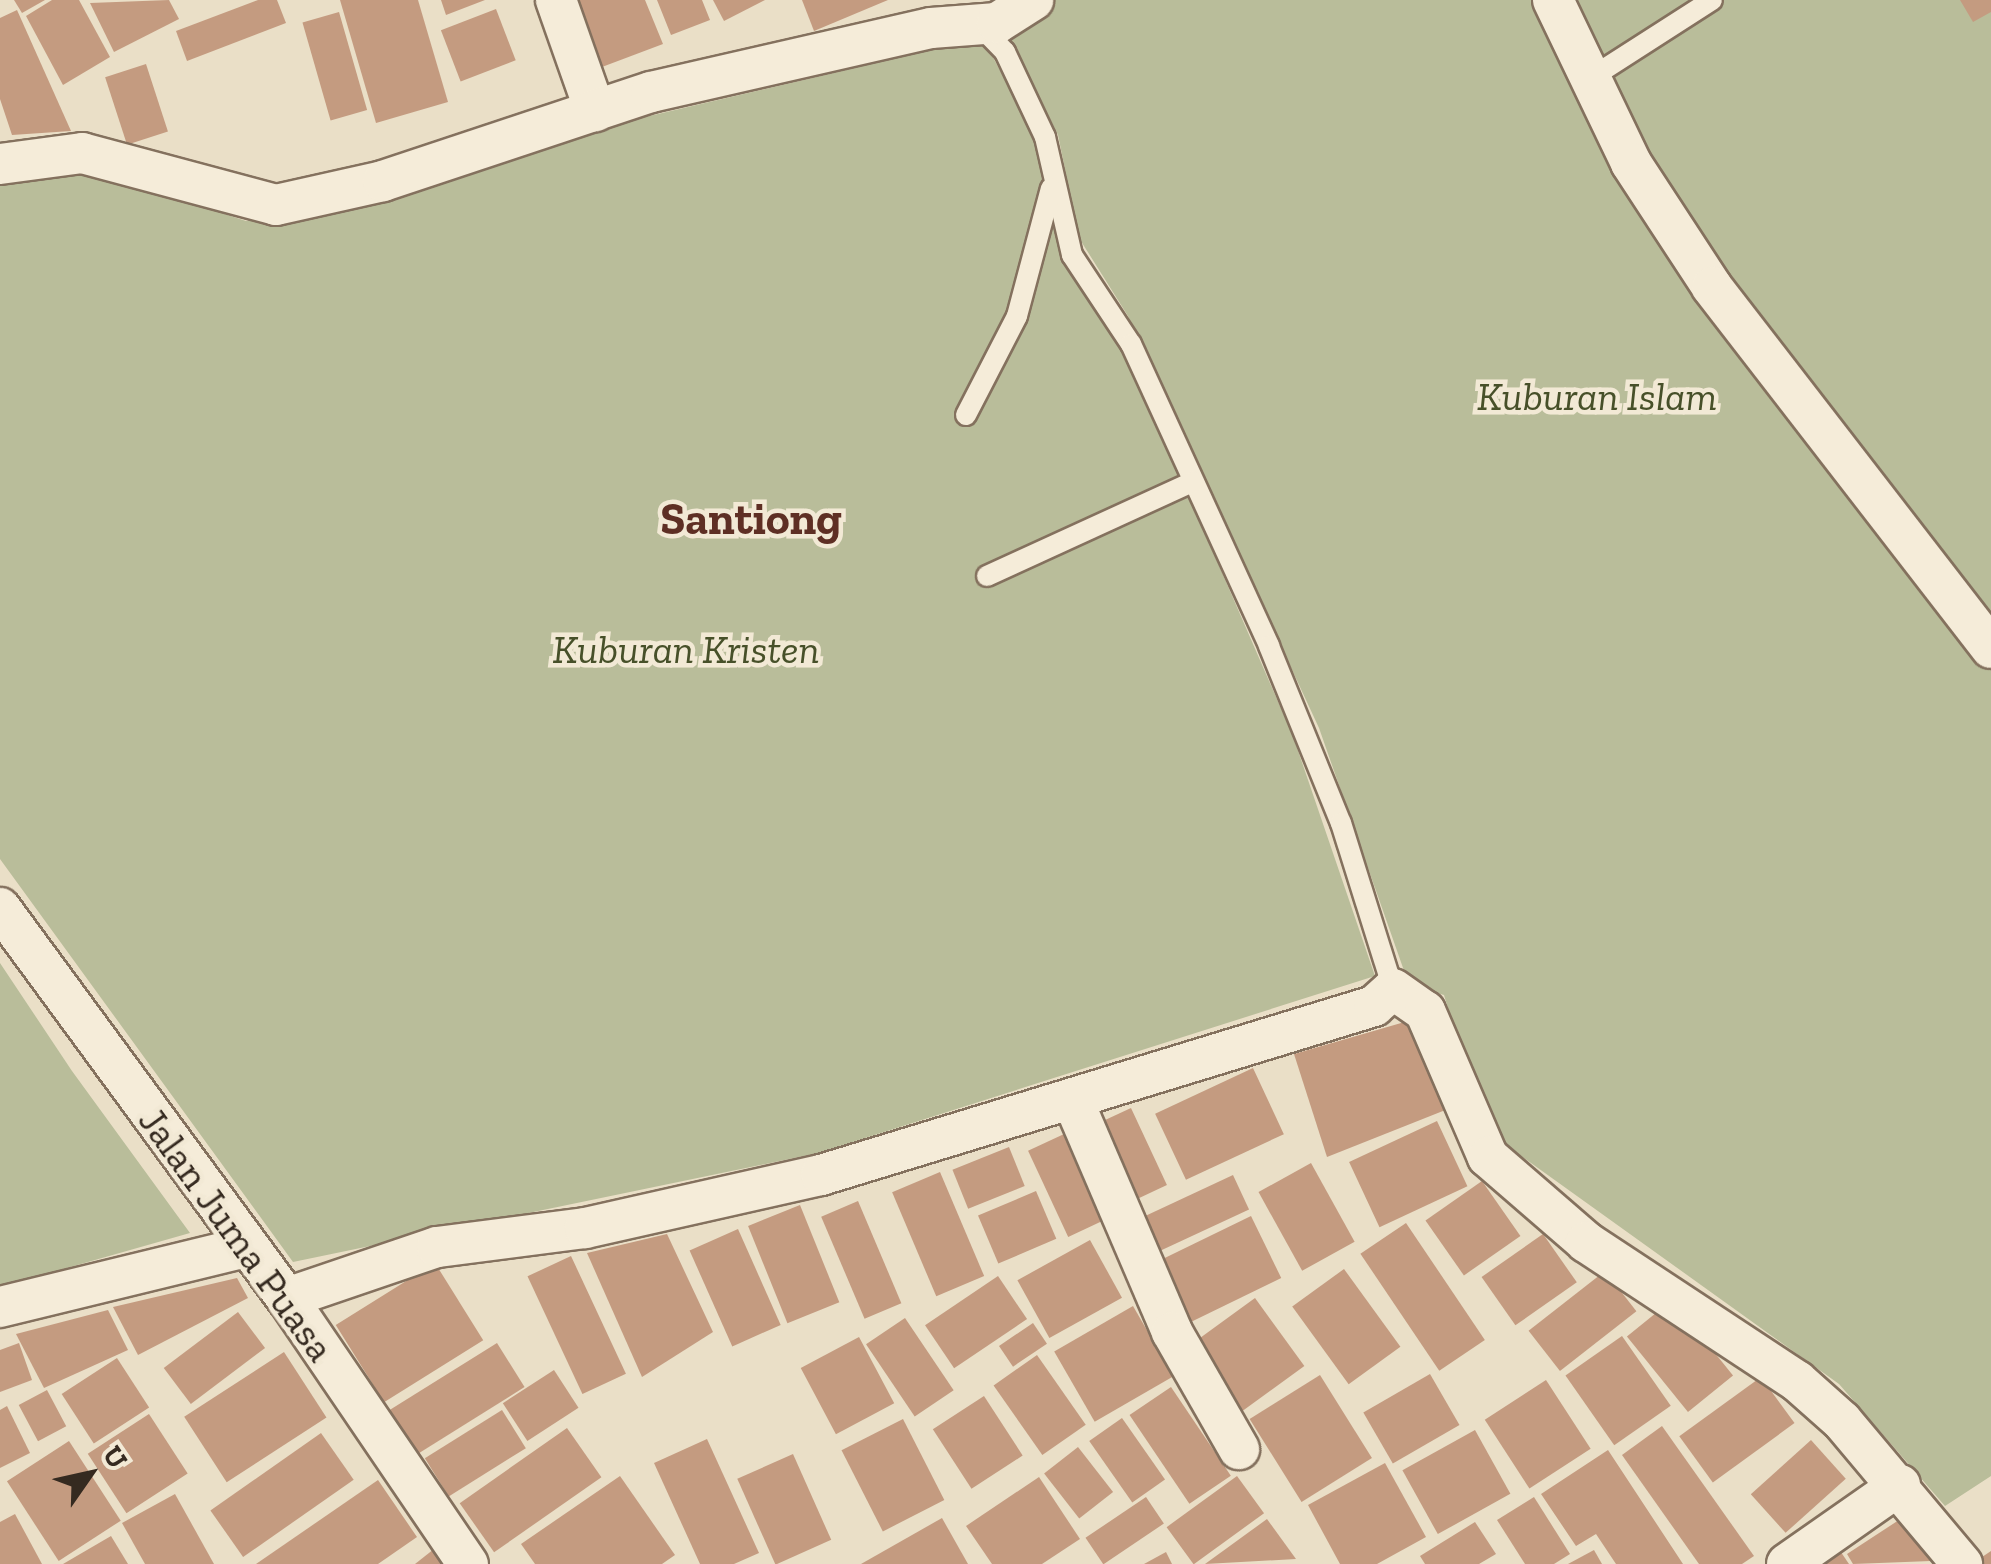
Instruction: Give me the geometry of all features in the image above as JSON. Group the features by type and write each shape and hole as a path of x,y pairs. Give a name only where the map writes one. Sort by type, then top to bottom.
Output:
{"street":[{"path":"556,0 595,111"},
{"path":"0,164 82,153 276,205 383,181 595,111 1032,0"},
{"path":"1554,0 1589,78 1712,287 1991,648"},
{"name":"Jalan Juma Puasa","path":"0,908 288,1298 468,1564"},
{"path":"288,1298 438,1247 586,1228 748,1192 1074,1103 1374,1006 1393,989 1426,1011 1470,1127 1514,1183 1796,1381 1900,1485 1962,1564"},
{"path":"1074,1103 1172,1332 1240,1449"},
{"path":"0,1307 247,1246"},
{"path":"1786,1564 1900,1485"}],"lane":[{"path":"1589,78 1712,0"},
{"path":"963,16 1005,52 1054,176 1072,255 1131,344 1192,482 1341,823 1393,989"},
{"path":"966,416 1017,316 1054,176"},
{"path":"986,576 1192,482"}],"green space":[{"name":"Kuburan Islam","path":"1050,0 1991,0 1991,1476 1945,1506 1839,1384 1485,1130 1444,995 1409,985 1319,728 1128,316 1079,238 1058,135 1007,34"},
{"name":"Kuburan Kristen","path":"983,38 1034,136 1061,247 1114,324 1293,736 1375,976 818,1153 293,1262 0,859 0,182 72,164 246,221 383,202 598,128"},
{"path":"0,963 72,1071 190,1233 0,1287"}],"building":[{"path":"14,0 45,0 22,13"},
{"path":"52,0 79,0 110,57 63,85 26,16"},
{"path":"169,0 179,19 114,52 90,3"},
{"path":"258,0 277,0 286,23 187,61 176,31"},
{"path":"340,0 418,0 448,102 376,123"},
{"path":"441,0 485,0 446,15"},
{"path":"567,0 645,0 663,44 594,70"},
{"path":"657,0 702,0 710,20 671,35"},
{"path":"713,0 765,0 724,21"},
{"path":"802,0 888,0 814,31"},
{"path":"1960,0 1991,0 1991,12 1973,22"},
{"path":"496,9 516,60 461,81 441,30"},
{"path":"17,10 71,131 12,135 0,99 0,18"},
{"path":"339,12 367,110 331,121 302,22"},
{"path":"146,64 168,132 127,145 105,77"},
{"path":"1415,1019 1453,1107 1327,1157 1294,1054"},
{"path":"1253,1068 1284,1134 1186,1180 1155,1114"},
{"path":"1131,1108 1167,1185 1124,1205 1088,1128"},
{"path":"1437,1121 1467,1186 1380,1227 1349,1162"},
{"path":"1077,1128 1117,1214 1068,1237 1028,1151"},
{"path":"1009,1147 1025,1186 968,1209 952,1170"},
{"path":"1311,1163 1355,1242 1302,1271 1259,1192"},
{"path":"940,1172 984,1276 936,1296 892,1192"},
{"path":"1233,1175 1249,1209 1146,1258 1130,1223"},
{"path":"1482,1181 1520,1236 1464,1275 1425,1221"},
{"path":"1036,1191 1056,1239 998,1263 978,1216"},
{"path":"858,1201 901,1303 865,1319 821,1217"},
{"path":"800,1205 839,1302 787,1323 748,1226"},
{"path":"1251,1216 1281,1278 1181,1327 1150,1265"},
{"path":"1406,1223 1485,1340 1439,1371 1360,1254"},
{"path":"738,1229 781,1325 732,1346 690,1251"},
{"path":"667,1234 713,1332 642,1377 587,1253"},
{"path":"1543,1234 1577,1282 1515,1325 1482,1277"},
{"path":"1090,1240 1122,1298 1049,1338 1017,1280"},
{"path":"571,1256 626,1374 582,1394 527,1276"},
{"path":"435,1263 483,1340 384,1402 336,1325"},
{"path":"1344,1269 1400,1347 1349,1384 1292,1307"},
{"path":"1605,1271 1636,1311 1560,1371 1529,1331"},
{"path":"998,1276 1027,1319 954,1368 925,1325"},
{"path":"237,1278 248,1298 138,1355 113,1307"},
{"path":"1255,1298 1304,1366 1236,1416 1186,1348"},
{"path":"1672,1300 1733,1375 1688,1412 1627,1337"},
{"path":"1133,1306 1174,1376 1095,1422 1054,1352"},
{"path":"108,1310 128,1350 44,1388 16,1334"},
{"path":"238,1312 265,1348 191,1404 164,1368"},
{"path":"905,1318 954,1390 915,1416 866,1344"},
{"path":"1033,1323 1047,1344 1013,1367 999,1346"},
{"path":"1622,1336 1671,1406 1614,1445 1565,1376"},
{"path":"859,1337 894,1403 836,1434 801,1368"},
{"path":"19,1343 32,1380 0,1392 0,1350"},
{"path":"497,1343 525,1387 416,1455 388,1411"},
{"path":"284,1352 326,1417 227,1482 184,1417"},
{"path":"1037,1355 1086,1425 1042,1455 994,1385"},
{"path":"117,1358 149,1407 94,1443 62,1394"},
{"path":"554,1370 579,1408 527,1441 503,1403"},
{"path":"1430,1374 1460,1425 1393,1464 1363,1412"},
{"path":"1320,1375 1372,1458 1302,1502 1250,1419"},
{"path":"1761,1377 1795,1423 1713,1482 1679,1436"},
{"path":"1546,1380 1591,1449 1529,1489 1485,1420"},
{"path":"1171,1387 1231,1476 1189,1504 1130,1415"},
{"path":"47,1390 66,1426 38,1441 19,1405"},
{"path":"984,1396 1023,1456 972,1489 933,1429"},
{"path":"7,1406 30,1453 0,1468 0,1410"},
{"path":"502,1410 526,1448 449,1496 425,1458"},
{"path":"149,1414 188,1474 126,1513 88,1454"},
{"path":"1122,1418 1165,1479 1132,1502 1089,1441"},
{"path":"903,1419 944,1500 883,1531 842,1450"},
{"path":"1662,1426 1754,1556 1742,1564 1699,1564 1622,1455"},
{"path":"567,1428 601,1477 494,1552 460,1503"},
{"path":"1475,1430 1510,1494 1438,1534 1402,1470"},
{"path":"321,1433 354,1480 243,1557 210,1510"},
{"path":"707,1439 759,1553 734,1564 700,1564 654,1463"},
{"path":"1811,1440 1846,1479 1786,1533 1751,1494"},
{"path":"69,1441 121,1521 59,1561 7,1481"},
{"path":"1078,1447 1113,1492 1079,1518 1044,1473"},
{"path":"1608,1450 1683,1564 1616,1564 1596,1534 1576,1546 1541,1494"},
{"path":"793,1454 831,1540 775,1564 737,1479"},
{"path":"1385,1463 1426,1537 1377,1564 1340,1564 1308,1505"},
{"path":"620,1476 675,1555 662,1564 535,1564 521,1544"},
{"path":"1237,1476 1264,1513 1194,1564 1167,1527"},
{"path":"1039,1477 1080,1539 1042,1564 992,1564 966,1526"},
{"path":"378,1480 417,1537 378,1564 256,1564"},
{"path":"175,1494 214,1564 145,1564 122,1523"},
{"path":"1146,1497 1164,1524 1104,1564 1085,1538"},
{"path":"1534,1497 1570,1554 1554,1564 1525,1564 1497,1520"},
{"path":"15,1514 42,1564 0,1564 0,1522"},
{"path":"942,1518 968,1564 861,1564"},
{"path":"1902,1518 1931,1561 1853,1564 1847,1554"},
{"path":"1267,1519 1296,1559 1205,1564"},
{"path":"1475,1522 1496,1554 1479,1564 1425,1564 1420,1556"},
{"path":"111,1536 128,1564 63,1564"},
{"path":"1832,1539 1849,1564 1794,1564"},
{"path":"434,1549 445,1564 415,1564"},
{"path":"1594,1550 1602,1564 1568,1564"},
{"path":"1991,1551 1991,1564 1982,1564 1979,1559"},
{"path":"1166,1552 1172,1564 1144,1564"}],"district":[{"name":"Santiong","path":"751,520"}]}
